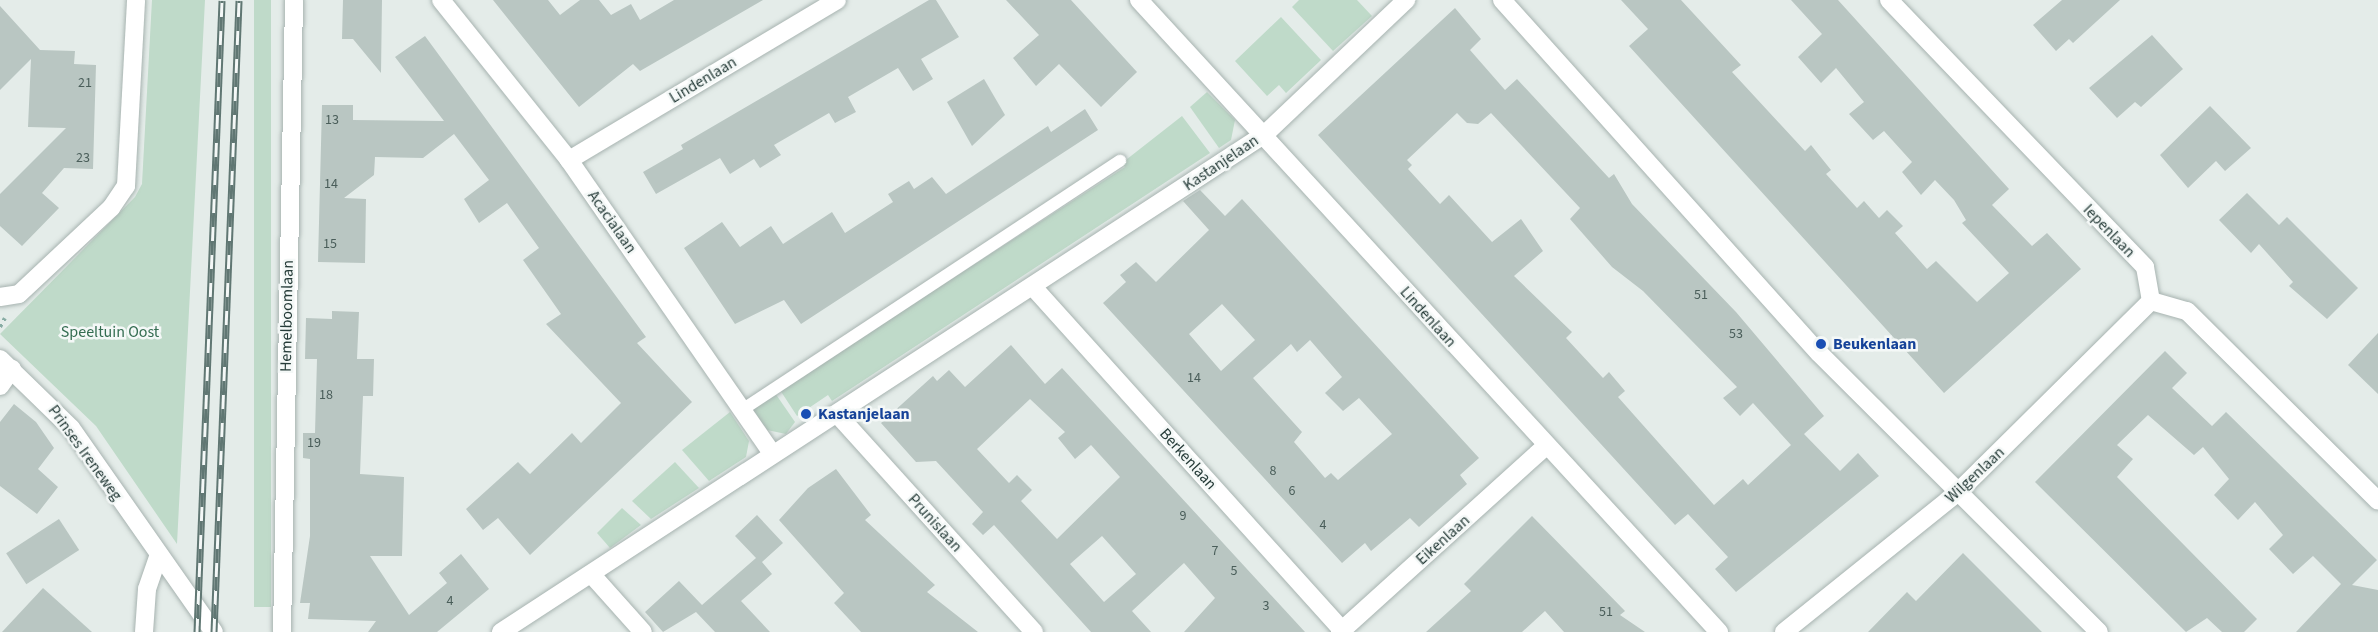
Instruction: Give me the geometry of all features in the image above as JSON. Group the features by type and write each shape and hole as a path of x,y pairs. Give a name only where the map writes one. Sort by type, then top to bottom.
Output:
{"street":[{"path":"5,297 111,208 126,186 136,0"},
{"name":"Hemelboomlaan","path":"282,632 294,0"},
{"name":"Acacialaan","path":"441,0 569,160 772,453"},
{"name":"Lindenlaan","path":"569,160 837,0"},
{"name":"Lindenlaan","path":"1139,0 1264,134 1545,447 1719,632"},
{"name":"Kastanjelaan","path":"501,632 592,575 772,453 1034,288 1264,134 1406,0"},
{"path":"1503,0 1819,353 2099,632"},
{"name":"Iepenlaan","path":"1889,0 2145,267 2151,301"},
{"name":"Berkenlaan","path":"1034,288 1341,631"},
{"path":"2151,301 2187,311 2378,501"},
{"name":"Wilgenlaan","path":"1784,632 1957,493 2151,301"},
{"path":"0,386 6,364"},
{"name":"Prinses Ireneweg","path":"6,364 71,428 158,557 214,632"},
{"name":"Prunislaan","path":"837,414 1034,632"},
{"name":"Eikenlaan","path":"1341,631 1545,447"},
{"path":"144,632 147,589 158,557"},
{"path":"592,575 643,632"}],"lane":[{"path":"742,410 1120,161"}],"green space":[{"name":"Speeltuin Oost","path":"152,0 205,0 177,544 96,426 0,334 135,197 142,184"},
{"path":"254,0 271,0 271,607 254,607"},
{"path":"1299,0 1357,0 1372,16 1333,51 1292,7"},
{"path":"1281,17 1321,60 1286,93 1279,85 1267,96 1235,61"},
{"path":"1207,92 1235,120 1231,140 1219,148 1190,107"},
{"path":"1182,116 1210,153 832,401 828,395 797,416 780,390 1125,167 1122,163"},
{"path":"775,393 795,422 786,434 767,430 751,407"},
{"path":"730,412 749,441 746,457 709,481 682,450"},
{"path":"675,462 699,488 651,519 632,501"},
{"path":"622,508 641,525 610,548 597,533"}],"building":[{"path":"343,0 382,0 381,73 353,39 342,39"},
{"path":"493,0 548,0 560,15 580,0 599,0 611,15 631,4 640,20 674,0 763,0 640,71 633,64 579,107"},
{"path":"929,0 936,0 959,37 921,59 933,79 913,91 898,68 848,97 856,112 835,123 829,113 774,145 781,155 760,168 754,159 730,174 720,158 656,194 643,172 683,149 681,145"},
{"path":"1006,0 1071,0 1137,72 1101,107 1059,64 1036,86 1013,58 1039,35"},
{"path":"1621,0 1681,0 1741,65 1732,72 1805,151 1811,145 1831,170 1826,174 1857,208 1864,201 1879,218 1887,210 1903,226 1895,233 1927,269 1936,261 1977,302 2009,273 1962,223 1966,220 1954,200 1935,180 1921,195 1902,172 1912,162 1884,131 1873,140 1849,114 1864,102 1836,68 1821,83 1798,57 1822,34 1791,0 1838,0 2009,189 1992,205 2032,246 2047,233 2081,269 1944,393 1629,46 1648,29"},
{"path":"2062,0 2120,0 2073,43 2069,39 2056,51 2033,25"},
{"path":"0,6 40,50 75,51 74,64 96,65 93,169 64,168 42,193 59,208 22,246 0,226 0,194 66,128 28,127 31,59 0,90"},
{"path":"1455,8 1481,39 1470,50 1505,90 1517,79 1609,178 1614,174 1632,204 1736,312 1824,416 1804,434 1840,471 1858,453 1879,476 1736,592 1715,569 1728,557 1688,514 1675,525 1318,135","holes":["1457,113 1467,123 1478,124 1491,113 1580,208 1570,219 1612,267 1643,291 1737,387 1723,398 1740,416 1753,403 1791,445 1748,485 1743,479 1714,505 1618,397 1625,391 1609,372 1603,378 1566,338 1572,332 1514,276 1543,251 1521,219 1492,242 1449,195 1440,204 1408,169 1412,165 1407,160"]},
{"path":"2152,35 2183,69 2141,107 2135,102 2117,118 2089,88"},
{"path":"425,36 646,337 637,343 692,402 530,555 498,518 483,530 466,509 518,462 530,474 572,433 581,443 621,403 546,324 561,314 523,260 539,248 507,203 479,223 464,199 489,180 454,134 423,158 375,157 374,175 344,198 366,199 365,263 318,262 322,105 353,105 353,120 444,121 395,57"},
{"path":"984,79 1005,115 972,146 947,102"},
{"path":"2210,106 2251,148 2225,171 2216,161 2188,188 2160,155"},
{"path":"1085,109 1098,130 801,324 784,300 735,324 684,248 722,222 740,247 771,226 783,244 832,212 845,233 893,202 888,194 909,181 914,189 932,177 946,194 1048,126 1051,132"},
{"path":"1200,190 1225,216 1242,199 1479,458 1460,475 1467,484 1419,527 1410,518 1371,551 1365,543 1342,563 1103,303 1126,282 1120,275 1136,262 1156,282 1209,230 1183,201","holes":["1222,304 1255,340 1221,371 1189,334","1310,340 1342,377 1325,393 1343,411 1359,398 1392,434 1338,480 1331,473 1325,478 1294,442 1302,432 1253,378 1291,344 1297,352"]},
{"path":"2247,193 2279,225 2287,217 2358,288 2327,319 2289,286 2293,282 2259,244 2251,253 2219,220"},
{"path":"332,311 359,312 357,359 374,359 373,396 363,396 360,474 404,477 402,556 370,556 409,615 447,583 439,573 461,554 489,589 437,632 368,632 376,621 308,619 310,603 300,603 310,536 310,459 303,458 303,433 315,433 317,359 305,359 306,318 332,319"},
{"path":"2378,333 2378,394 2348,365"},
{"path":"1011,345 1045,384 1062,368 1305,632 1184,632 1215,598 1184,563 1132,611 1151,632 1091,632 994,525 983,535 972,524 983,512 936,461 916,462 881,423 933,376 937,381 949,370 965,387","holes":["1030,399 1065,432 1058,438 1075,459 1091,445 1120,477 1057,539 1021,501 1032,490 1017,475 1009,483 977,449","1102,536 1136,574 1104,602 1070,564"]},
{"path":"2165,351 2187,373 2172,388 2212,426 2226,412 2377,560 2352,585 2378,590 2378,632 2296,632 2341,584 2313,556 2293,574 2269,549 2283,535 2255,502 2238,520 2214,495 2229,479 2203,447 2194,455 2148,415 2117,445 2133,459 2117,477 2257,619 2244,632 2222,632 2207,618 2186,632 2035,482"},
{"path":"14,404 36,422 54,448 38,469 58,487 37,514 0,486 0,422"},
{"path":"836,469 871,515 865,520 935,585 927,592 978,632 861,632 834,603 844,593 779,520 808,488"},
{"path":"757,515 783,543 762,562 772,574 741,601 770,632 715,632 696,612 663,632 645,612 679,581 702,605 756,558 735,536"},
{"path":"1532,516 1625,611 1620,615 1645,632 1564,632 1545,611 1522,632 1426,632 1471,591 1464,584"},
{"path":"59,519 79,550 26,584 6,553"},
{"path":"1963,553 2042,632 1868,632 1907,592 1916,601"},
{"path":"43,588 92,632 2,632"}],"railway":[{"path":"197,632 222,0"},
{"path":"214,632 239,0"}],"place":[{"name":"Beukenlaan","path":"1821,344"},
{"name":"Kastanjelaan","path":"806,414"}]}
